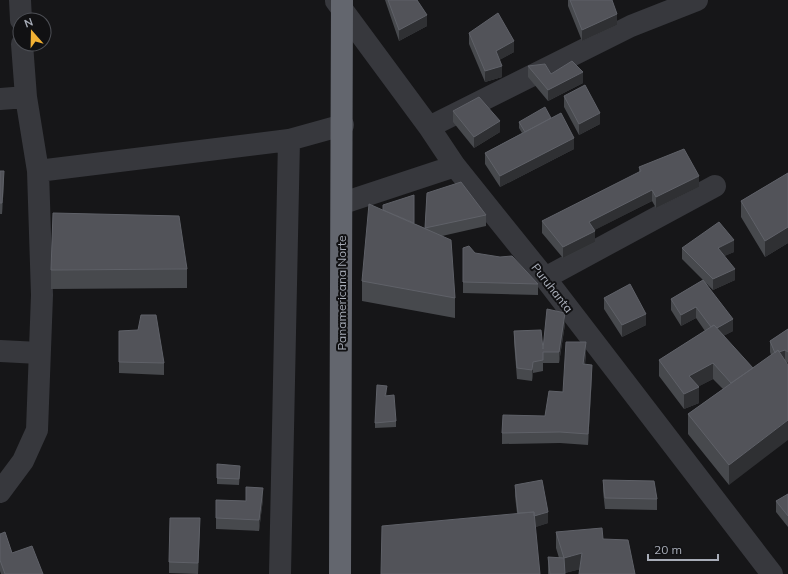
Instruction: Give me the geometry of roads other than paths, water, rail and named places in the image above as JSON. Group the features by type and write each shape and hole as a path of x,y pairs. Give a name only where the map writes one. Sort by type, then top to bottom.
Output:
{"highway":[{"name":"Panamericana Norte","path":"340,4 343,125 340,574"}],"street":[{"path":"20,0 21,12"},
{"path":"429,127 631,26 697,0"},
{"name":"Puruhanta","path":"340,4 429,127 454,166 545,278 763,572"},
{"path":"0,492 23,461 37,430 42,295 38,171 26,97 23,52"},
{"path":"0,100 26,97"},
{"path":"38,171 289,140 343,125"},
{"path":"280,574 289,140"},
{"path":"343,203 454,166"},
{"path":"545,278 715,186"},
{"path":"0,351 39,353"}]}
